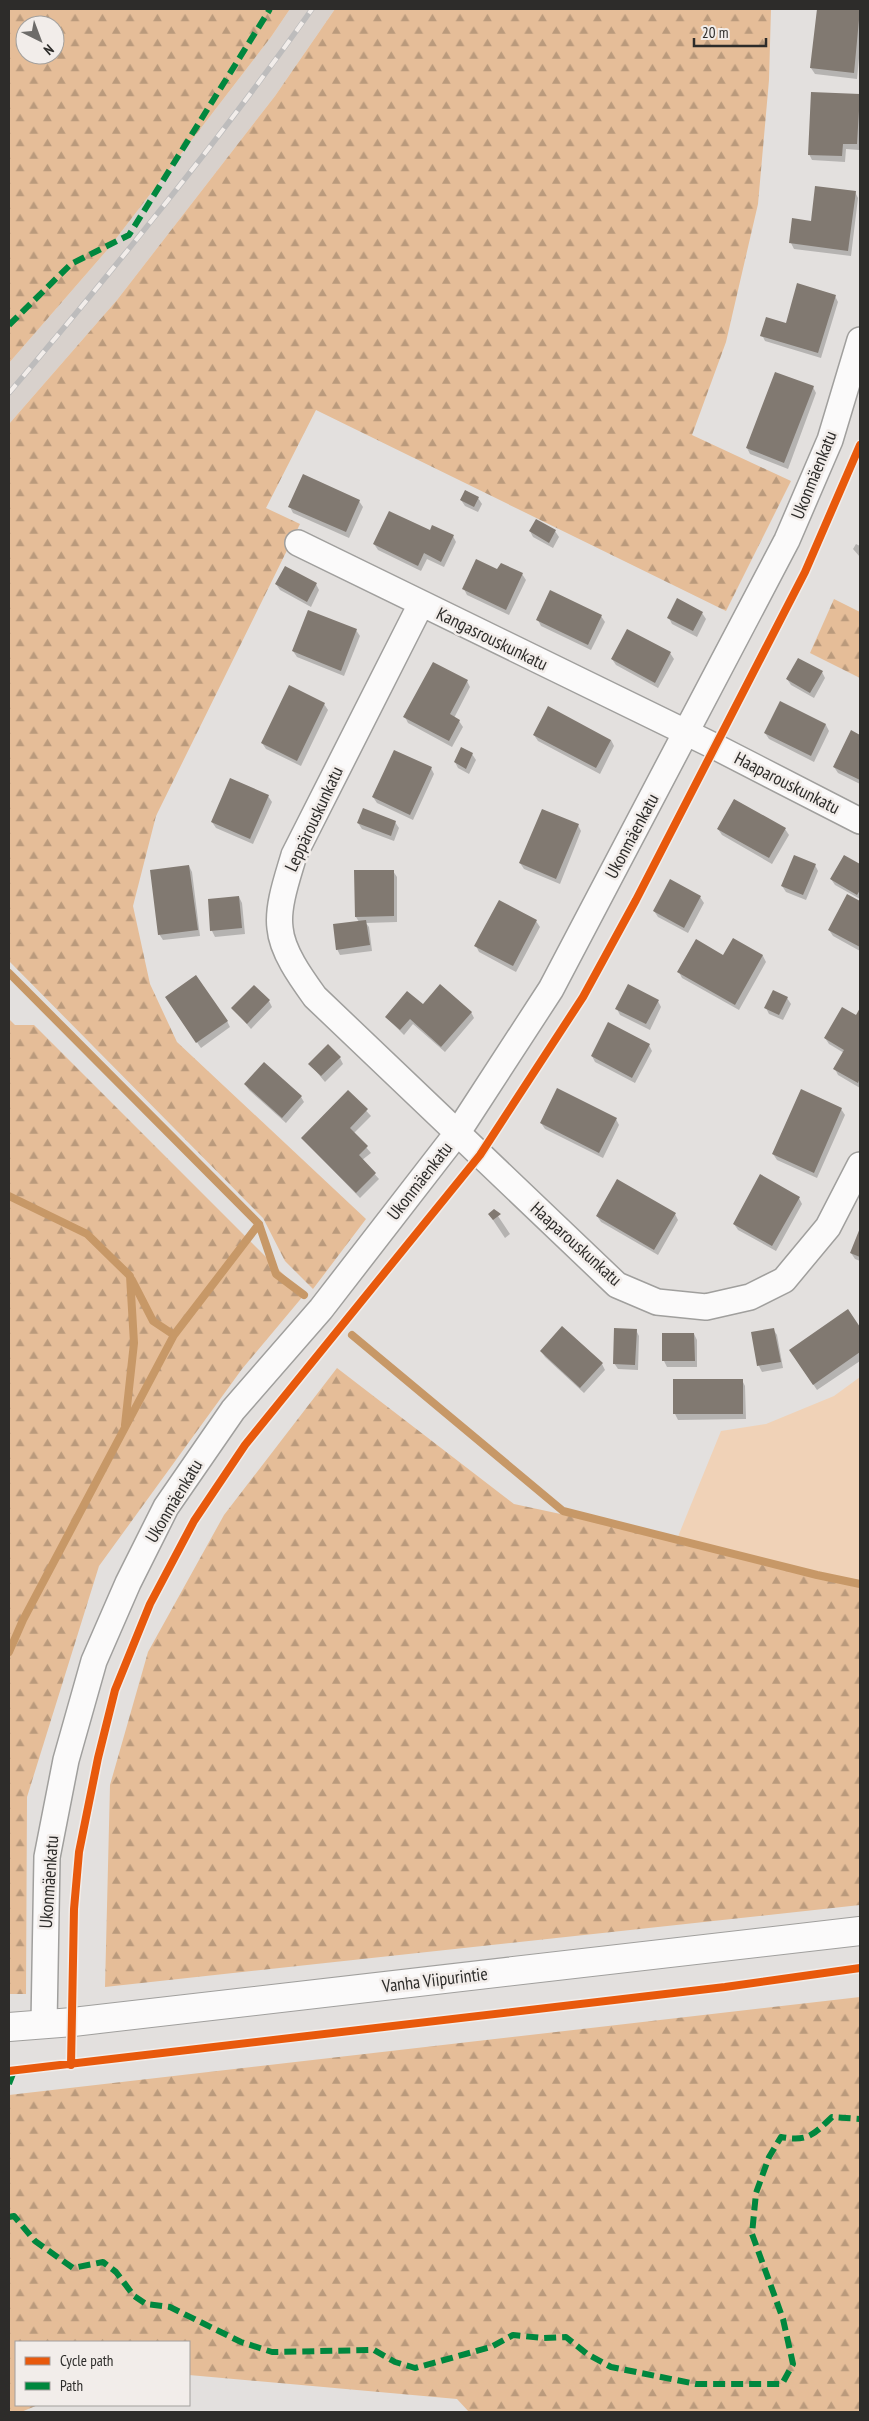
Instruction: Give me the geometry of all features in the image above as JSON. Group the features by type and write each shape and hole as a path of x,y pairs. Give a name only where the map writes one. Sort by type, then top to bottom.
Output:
{"street":[{"name":"Ukonmäenkatu","path":"44,2024 47,1857 66,1760 94,1661 128,1583 166,1507 233,1410 321,1309 458,1132 551,989 787,540 830,440 860,340"},
{"name":"Kangasrouskunkatu","path":"298,544 686,734"},
{"name":"Leppärouskunkatu","path":"421,604 294,855 284,890 280,928 293,966 316,997 458,1132"},
{"name":"Haaparouskunkatu","path":"686,734 860,821"},
{"name":"Haaparouskunkatu","path":"458,1132 617,1285 657,1302 706,1307 750,1297 784,1280 828,1227 860,1165"},
{"name":"Vanha Viipurintie","path":"9,2027 860,1931"}],"shaded area":[{"path":"290,9 335,9 275,96 117,300 9,424 9,363 108,249 271,37"},
{"path":"860,1377 860,1591 677,1539 721,1431 766,1424 834,1396"}],"green space":[{"path":"9,9 290,9 271,37 108,249 9,363"},
{"path":"335,9 771,9 769,80 758,204 726,342 692,435 791,481 726,611 316,410 266,508 300,524 156,816 133,906 150,984 177,1042 366,1219 313,1289 285,1261 263,1218 9,961 9,424 117,300 275,96"},
{"path":"834,599 860,612 860,678 810,653"},
{"path":"9,1019 15,1025 34,1025 304,1295 242,1369 99,1566 27,1797 26,1994 9,1994"},
{"path":"337,1368 514,1504 677,1539 817,1575 860,1581 860,1905 105,1987 110,1785 148,1652 224,1515"},
{"path":"860,1997 860,2412 469,2412 457,2399 190,2375 190,2341 15,2341 15,2406 36,2406 21,2412 9,2412 9,2095"}],"building":[{"path":"817,9 860,9 854,73 810,68"},
{"path":"811,92 860,94 857,144 843,144 842,156 808,155"},
{"path":"815,186 856,191 848,251 789,243 792,218 811,221"},
{"path":"797,283 836,295 818,353 760,336 766,317 786,323"},
{"path":"775,372 814,386 784,463 746,448"},
{"path":"303,474 360,500 346,532 288,507"},
{"path":"465,490 479,497 474,507 460,500"},
{"path":"389,511 430,530 432,525 454,535 441,562 424,553 418,566 373,544"},
{"path":"536,519 556,530 549,543 529,531"},
{"path":"476,559 497,569 501,563 523,573 506,610 462,589"},
{"path":"285,566 317,583 307,602 275,584"},
{"path":"550,590 602,615 588,645 536,620"},
{"path":"677,598 703,612 693,631 667,618"},
{"path":"308,610 357,629 341,671 292,651"},
{"path":"627,629 671,652 655,683 611,659"},
{"path":"798,658 823,671 810,693 786,679"},
{"path":"433,662 468,680 450,714 460,720 449,741 403,717"},
{"path":"289,685 325,703 297,761 261,743"},
{"path":"780,701 826,724 811,756 764,733"},
{"path":"548,706 611,740 596,768 533,735"},
{"path":"851,730 860,735 860,780 833,767"},
{"path":"461,747 473,753 466,769 454,762"},
{"path":"394,750 432,767 410,815 372,797"},
{"path":"230,778 269,795 250,839 211,822"},
{"path":"734,799 786,828 769,858 717,829"},
{"path":"363,808 396,821 391,836 357,823"},
{"path":"542,809 579,824 556,879 519,863"},
{"path":"794,855 816,864 803,895 781,886"},
{"path":"844,855 860,864 860,890 857,895 830,879"},
{"path":"189,865 198,930 158,935 150,870"},
{"path":"354,870 394,870 394,916 355,917"},
{"path":"670,879 701,896 684,928 653,911"},
{"path":"847,894 860,901 860,947 828,930"},
{"path":"239,896 242,928 210,931 208,899"},
{"path":"499,900 537,920 513,966 474,946"},
{"path":"366,920 370,945 336,950 333,924"},
{"path":"733,938 763,955 735,1005 677,972 696,939 723,955"},
{"path":"196,975 228,1021 196,1043 165,997"},
{"path":"440,984 472,1012 441,1047 410,1019 400,1030 385,1017 407,991 423,1004"},
{"path":"628,984 659,1000 646,1024 615,1009"},
{"path":"254,985 270,1000 247,1024 231,1008"},
{"path":"773,990 788,997 779,1015 764,1008"},
{"path":"842,1007 856,1015 860,1008 860,1078 858,1083 833,1069 844,1050 824,1038"},
{"path":"608,1022 650,1044 632,1078 591,1056"},
{"path":"328,1044 341,1057 321,1076 308,1064"},
{"path":"264,1062 302,1096 282,1118 244,1084"},
{"path":"557,1088 617,1118 599,1153 540,1123"},
{"path":"801,1089 842,1108 814,1173 772,1154"},
{"path":"348,1090 368,1109 350,1128 368,1146 359,1155 376,1173 356,1193 301,1138"},
{"path":"760,1174 800,1197 772,1246 733,1224"},
{"path":"617,1179 676,1213 654,1250 596,1216"},
{"path":"494,1209 501,1214 493,1220 488,1214"},
{"path":"860,1228 860,1257 850,1253"},
{"path":"848,1309 860,1327 860,1352 813,1385 789,1350"},
{"path":"562,1326 603,1363 580,1388 540,1351"},
{"path":"614,1328 637,1329 635,1365 613,1364"},
{"path":"774,1328 781,1362 757,1366 751,1332"},
{"path":"662,1333 694,1333 695,1361 662,1361"},
{"path":"673,1379 743,1379 743,1414 673,1414"}],"waterway":[{"path":"9,973 259,1224 276,1274 304,1295"},
{"path":"9,1196 87,1234 130,1276 134,1343 125,1425"},
{"path":"9,1652 23,1620 174,1335 259,1224"},
{"path":"132,1280 153,1321 174,1335"},
{"path":"352,1335 563,1511 817,1575 860,1584"}],"railway":[{"path":"9,393 203,156 312,9"}],"marked path":[{"path":"9,325 71,264 129,235 270,9"},
{"path":"9,2084 14,2071"},
{"path":"9,2217 14,2216 35,2241 73,2268 103,2262 116,2272 134,2296 146,2304 170,2307 241,2342 272,2352 374,2350 395,2362 415,2368 491,2347 513,2335 542,2338 566,2337 587,2354 611,2367 696,2384 782,2384 793,2364 783,2319 752,2234 756,2193 769,2157 781,2137 798,2139 810,2136 832,2117 860,2119"}],"cycle path":[{"path":"71,2065 74,1909 79,1852 98,1758 115,1690 150,1604 194,1521 245,1445 480,1155 583,997 636,900 805,572 860,445"},
{"path":"9,2071 725,1987 860,1968"}]}
